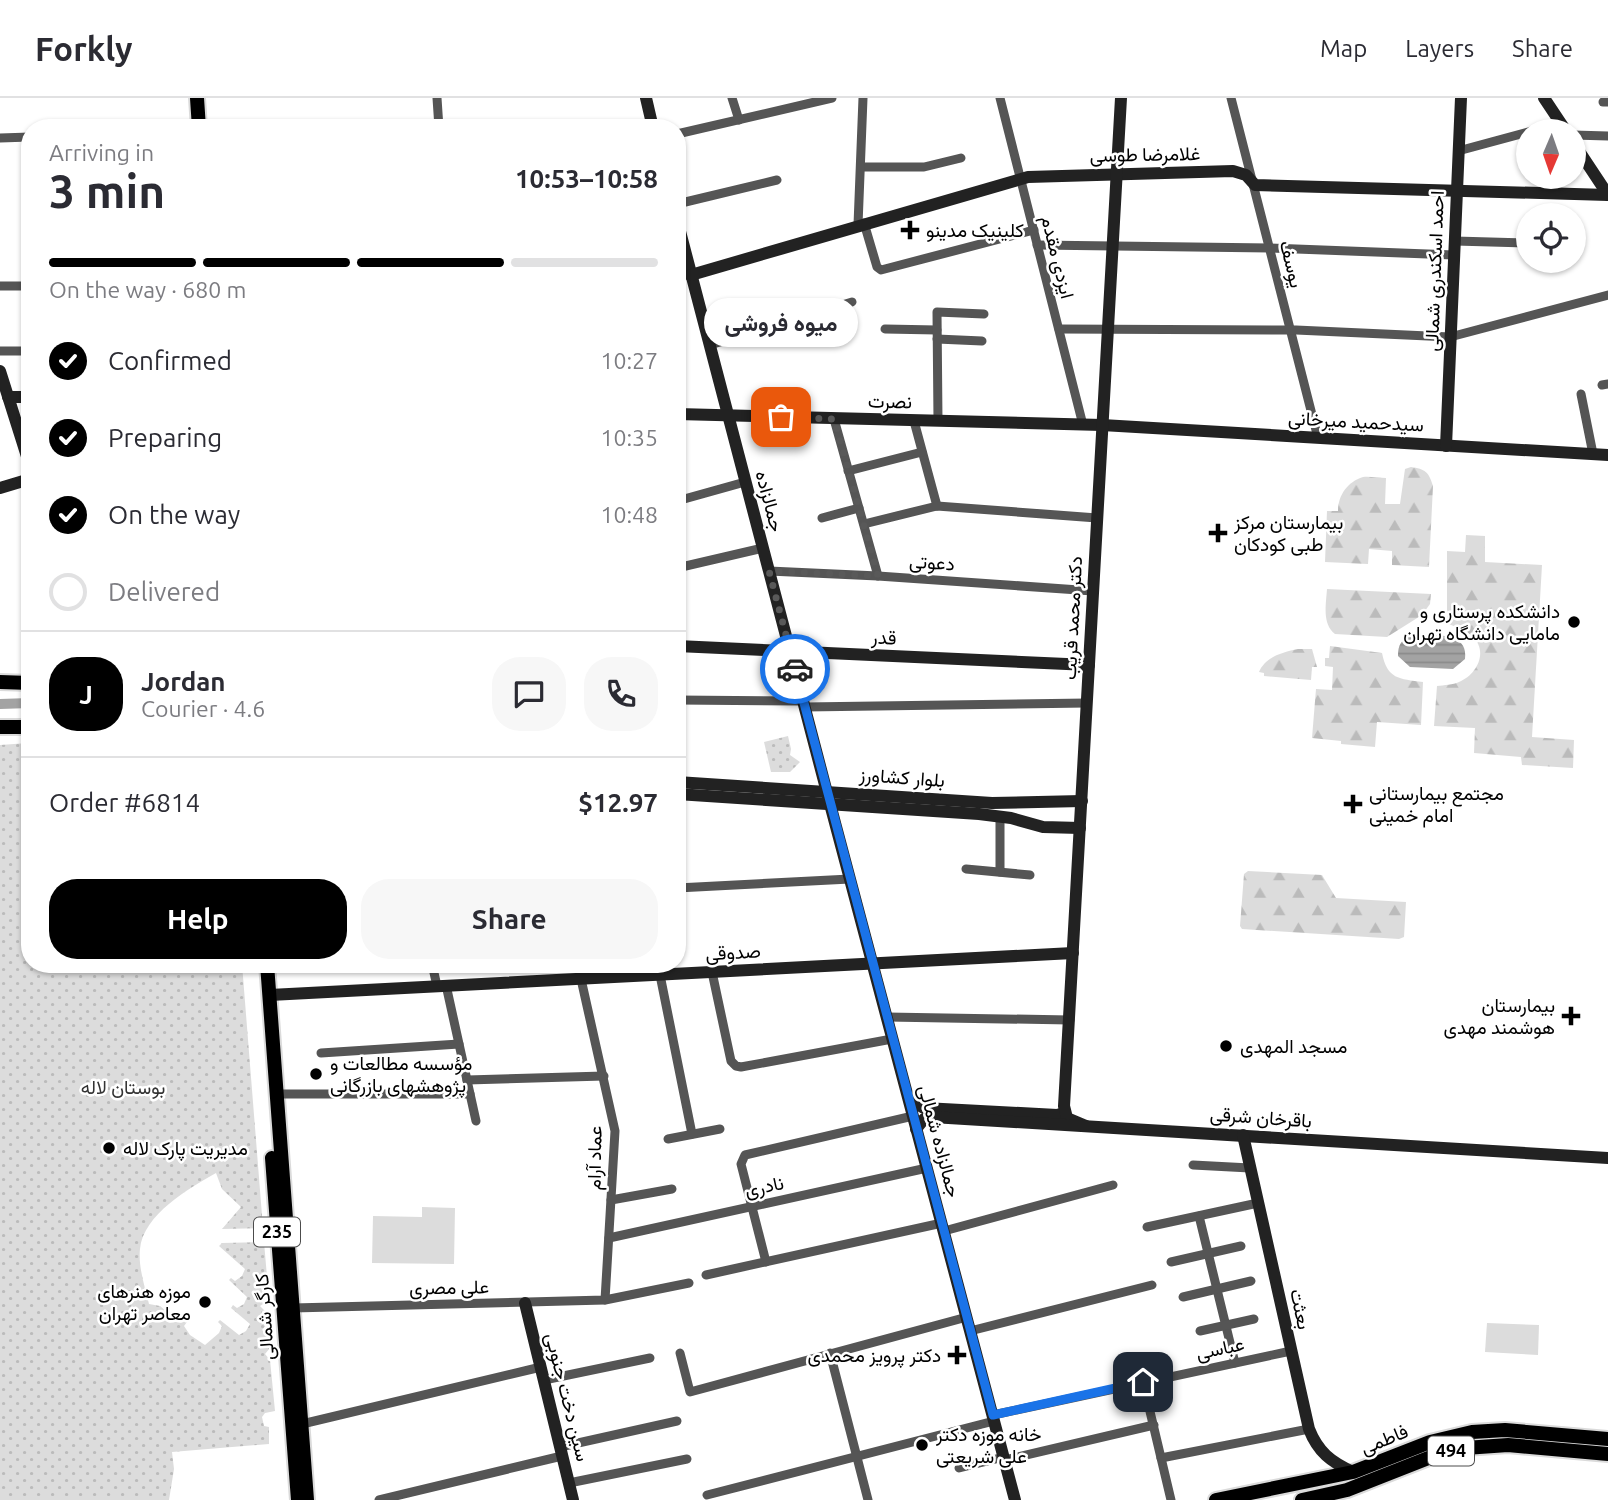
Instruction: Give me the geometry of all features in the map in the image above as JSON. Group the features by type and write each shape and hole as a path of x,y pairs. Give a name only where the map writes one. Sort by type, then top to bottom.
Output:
{"main road":[{"path":"197,98 198,119"},
{"path":"646,98 651,119"},
{"name":"دکتر محمد قریب","path":"1064,1113 1121,98"},
{"name":"احمد اسکندری شمالی","path":"1446,446 1461,98"},
{"path":"1544,98 1558,119"},
{"path":"1586,162 1608,195"},
{"name":"غلامرضا طوسی","path":"686,274 1020,179 1039,176 1238,172 1255,185 1608,195"},
{"name":"جمالزاده","path":"686,280 710,345 828,798"},
{"path":"0,372 21,438"},
{"path":"8,397 21,397"},
{"name":"نصرت","path":"686,414 1101,425"},
{"name":"سیدحمید میرخانی","path":"1101,425 1608,455"},
{"path":"0,488 21,482"},
{"name":"قدر","path":"686,646 1089,665"},
{"path":"0,680 21,682"},
{"path":"0,727 21,727"},
{"name":"بلوار کشاورز","path":"686,783 1000,816 1043,827 1080,828"},
{"name":"بلوار کشاورز","path":"686,794 1001,803 1082,801"},
{"name":"جمالزاده شمالی","path":"828,798 1016,1500"},
{"name":"صدوقی","path":"265,995 1073,953"},
{"path":"261,973 265,995"},
{"path":"265,995 266,973"},
{"name":"کارگر شمالی","path":"265,995 297,1425 298,1500"},
{"path":"909,1099 924,1108 1060,1115 1064,1113 1069,1120 1086,1126"},
{"name":"باقرخان شرقی","path":"915,1122 932,1117 1608,1158"},
{"name":"بعثت","path":"1243,1135 1309,1429 1321,1452 1353,1472"},
{"name":"سین دخت جنوبی","path":"525,1303 573,1500"},
{"path":"297,1425 307,1500"},
{"name":"فاطمی","path":"1216,1500 1353,1472 1430,1442 1472,1432 1505,1430 1608,1439"},
{"name":"فاطمی","path":"1302,1500 1347,1490 1436,1455 1465,1448 1508,1446 1608,1454"}],"street":[{"path":"437,98 438,119"},
{"path":"732,98 738,120"},
{"path":"686,132 832,98"},
{"path":"863,98 861,224 877,267 881,270 1034,230"},
{"name":"ایزدی مقدم","path":"1000,98 1083,425"},
{"name":"یوسف","path":"1231,98 1318,438"},
{"path":"1458,151 1516,135"},
{"path":"1586,135 1608,136"},
{"path":"0,138 21,137"},
{"path":"861,167 924,167 961,158"},
{"path":"686,202 777,180"},
{"path":"1455,241 1516,243"},
{"path":"1037,245 1270,248 1454,256"},
{"path":"0,286 21,286"},
{"path":"1059,329 1290,330 1451,337 1608,295"},
{"path":"710,345 852,302"},
{"path":"937,421 937,312 984,314"},
{"path":"885,329 982,341"},
{"path":"0,351 21,351"},
{"path":"1581,394 1593,454"},
{"path":"834,419 878,576"},
{"path":"914,421 937,506"},
{"path":"848,471 922,452"},
{"path":"686,499 746,482"},
{"path":"864,524 937,506 1097,518"},
{"path":"822,518 859,508"},
{"path":"686,566 763,548"},
{"name":"دعوتی","path":"769,571 1093,591"},
{"path":"686,700 804,704 1087,703"},
{"path":"1000,816 1000,872"},
{"path":"966,869 1030,875"},
{"path":"686,888 850,879"},
{"path":"712,972 731,1061 736,1066 892,1039"},
{"path":"436,973 459,1044 476,1121"},
{"name":"عماد آرام","path":"587,973 615,1131 605,1300"},
{"path":"660,975 692,1134"},
{"path":"887,1017 1070,1020"},
{"path":"321,1053 459,1044"},
{"path":"467,1080 604,1076"},
{"path":"272,1094 470,1094"},
{"path":"766,1262 741,1164 743,1157 750,1153 915,1122"},
{"path":"668,1139 720,1129"},
{"path":"1194,1165 1250,1168"},
{"name":"نادری","path":"609,1238 927,1168"},
{"path":"706,1275 943,1227 1113,1185"},
{"path":"611,1200 672,1189"},
{"path":"1147,1227 1258,1203"},
{"path":"1199,1216 1235,1363"},
{"path":"1171,1262 1241,1246"},
{"path":"1183,1297 1251,1281"},
{"name":"علی مصری","path":"288,1308 605,1300 689,1283"},
{"path":"970,1331 1152,1285"},
{"path":"680,1353 690,1392 967,1317"},
{"path":"1200,1331 1254,1319"},
{"name":"عباسی","path":"707,1495 994,1418 1143,1382 1291,1351"},
{"path":"830,1353 868,1500"},
{"path":"297,1425 542,1373 650,1358"},
{"path":"1143,1382 1171,1500"},
{"path":"379,1500 677,1421"},
{"path":"959,1468 1154,1425"},
{"path":"1161,1458 1309,1429"},
{"path":"569,1483 687,1459"}],"green space":[{"path":"1411,467 1426,472 1433,486 1429,567 1392,565 1392,551 1369,549 1368,564 1325,562 1327,511 1338,511 1342,495 1348,486 1363,477 1386,478 1385,504 1400,504 1405,469"},
{"path":"1466,535 1485,536 1485,562 1542,565 1532,737 1574,740 1573,768 1522,765 1521,757 1474,753 1475,728 1434,726 1437,686 1454,684 1465,679 1479,662 1480,649 1477,642 1464,630 1447,623 1447,551 1465,552"},
{"path":"1327,589 1431,594 1430,604 1422,615 1387,637 1335,634 1326,619"},
{"path":"1330,646 1382,653 1387,668 1395,676 1423,682 1421,725 1377,722 1375,747 1312,738 1316,689 1332,690 1333,667 1325,666"},
{"path":"1298,649 1312,649 1317,667 1312,667 1311,680 1264,676 1264,673 1259,672 1270,659"},
{"path":"788,736 790,755 800,762 790,772 771,772 764,742"},
{"name":"بوستان لاله","path":"21,744 21,973 243,973 263,1228 222,1229 241,1207 222,1189 216,1173 193,1186 158,1214 143,1237 140,1263 149,1304 160,1306 179,1322 183,1318 187,1322 184,1326 190,1335 205,1345 219,1333 222,1326 218,1322 220,1320 239,1335 246,1331 250,1324 231,1308 233,1305 237,1308 244,1304 247,1297 229,1280 231,1278 235,1281 242,1276 245,1269 219,1246 222,1243 264,1242 268,1288 261,1294 266,1302 260,1306 266,1312 261,1318 268,1323 262,1330 269,1336 264,1342 270,1348 265,1354 270,1360 275,1411 265,1413 262,1417 264,1426 269,1427 269,1444 172,1452 174,1469 169,1500 0,1500 0,745"},
{"path":"1248,871 1322,875 1336,898 1406,902 1404,937 1399,939 1242,929 1240,926 1244,874"},
{"path":"422,1207 455,1208 454,1264 372,1263 373,1216 422,1217"},
{"path":"1487,1323 1539,1325 1538,1355 1485,1352"}],"shaded area":[{"path":"1411,635 1438,635 1455,639 1465,650 1465,659 1453,669 1410,667 1398,656 1401,643"}],"waterway":[{"path":"0,704 21,703"}],"way so far":[{"path":"781,417 834,419 878,576 769,571 795,669"}],"place":[{"name":"کلینیک مدینو","path":"910,230"},
{"name":"میوه فروشی","path":"781,417"},
{"name":"بیمارستان مرکز طبی کودکان","path":"1218,533"},
{"name":"دانشکده پرستاری و مامایی دانشگاه تهران","path":"1574,622"},
{"name":"مجتمع بیمارستانی امام خمینی","path":"1353,804"},
{"name":"بیمارستان هوشمند مهدی","path":"1571,1016"},
{"name":"مسجد المهدی","path":"1226,1046"},
{"name":"مؤسسه مطالعات و پژوهشهای بازرگانی","path":"316,1074"},
{"name":"مدیریت پارک لاله","path":"109,1148"},
{"name":"موزه هنرهای معاصر تهران","path":"205,1302"},
{"name":"دکتر پرویز محمدی","path":"957,1355"},
{"name":"خانه موزه دکتر علی شریعتی","path":"922,1445"}],"route":[{"path":"795,669 993,1415 1143,1382"}]}
